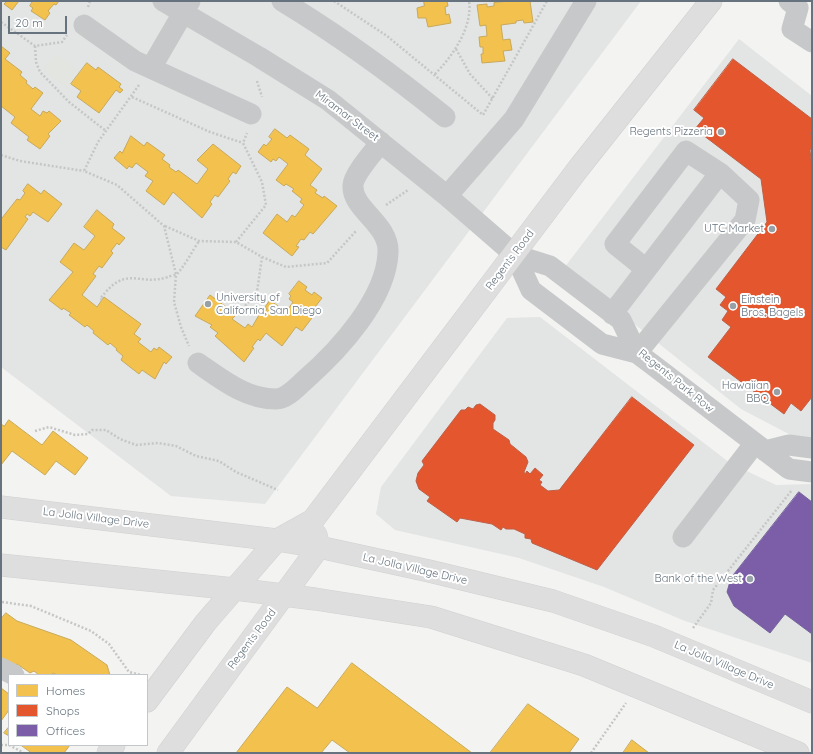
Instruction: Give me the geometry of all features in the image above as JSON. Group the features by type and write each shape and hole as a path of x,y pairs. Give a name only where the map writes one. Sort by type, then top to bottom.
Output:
{"main road":[{"name":"Regents Road","path":"148,699 206,622 277,540 313,520 515,255 578,169 711,1"},
{"name":"La Jolla Village Drive","path":"1,507 277,540 320,547 554,601 654,636 807,696"},
{"path":"313,520 320,547"},
{"name":"Regents Road","path":"168,753 320,547"},
{"path":"1,565 286,595 431,617 584,665 798,753"}],"street":[{"name":"Miramar Street","path":"163,1 186,7 259,57 328,100 447,196 515,255"},
{"path":"282,1 324,26 394,75 445,117"},
{"path":"447,196 514,119 586,1"},
{"path":"789,1 798,8 792,28 812,42"},
{"path":"151,68 186,7"},
{"path":"81,22 135,62 251,114"},
{"path":"198,363 227,384 251,394 277,399 292,392 337,350 356,326 372,300 386,269 388,251 384,235 376,222 359,203 354,194 353,184 359,172 381,142"},
{"path":"515,255 531,290 602,344 637,353 745,220 749,200 720,173 686,151 615,244 646,269"},
{"path":"612,314 720,173"},
{"name":"Regents Park Row","path":"515,255 550,266 621,320 637,353 789,468 812,472"},
{"path":"683,537 760,447 789,445 812,448"},
{"path":"1,668 12,674"}],"path":[{"path":"1,22 35,46 62,42 81,22 90,1"},
{"path":"334,1 387,36 483,115 548,1"},
{"path":"435,74 456,49 465,31 469,1"},
{"path":"35,46 36,62 40,72 69,102 106,131"},
{"path":"456,49 470,74 493,98"},
{"path":"84,172 98,142 132,97 151,68"},
{"path":"132,97 210,132 243,143"},
{"path":"1,155 20,161 84,172 117,185 164,226 199,241 236,242 262,257 286,267 328,263 358,230"},
{"path":"382,208 408,190"},
{"path":"164,226 176,274 174,302 181,327 198,363"},
{"path":"102,300 100,299 105,293 120,280 132,277 161,279 176,274 199,241"},
{"path":"240,312 257,292 262,257"},
{"path":"35,431 48,427 62,432 80,435 88,434 92,430 102,429 136,445 158,443 172,445 196,456 219,461 236,472 278,490"},
{"path":"693,628 711,603 713,590 796,486"},
{"path":"1,601 31,606 91,631 109,644 128,672 134,674"},
{"path":"591,753 637,686"},
{"path":"11,746 24,753"}],"shaded area":[{"name":"University of California, San Diego","path":"1,1 641,1 265,504 171,496 1,367"},
{"path":"739,39 812,96 812,442 806,443 741,409 564,268"},
{"path":"55,54 80,72 68,88 43,70"},
{"path":"540,317 730,463 776,485 812,484 812,663 685,621 604,587 519,558 395,530 376,514 381,487 507,318"}],"building: Homes":[{"path":"4,1 19,1 12,10 4,4 6,2"},
{"path":"33,1 59,1 48,11 50,13 45,20 31,11 33,8 30,6"},
{"path":"424,1 447,1 448,6 445,7 446,15 449,14 451,23 428,27 426,18 418,18 417,8 424,6"},
{"path":"530,1 533,22 524,23 523,20 516,21 516,23 501,25 503,40 510,39 512,50 503,51 505,61 482,63 481,54 483,54 483,47 480,47 479,37 487,36 486,25 480,26 477,5 487,4 487,7 494,6 494,3"},
{"path":"1,46 10,53 5,59 22,72 20,75 27,81 26,83 33,89 35,87 43,93 31,109 40,116 43,111 47,113 49,111 61,121 48,134 50,136 40,149 27,140 29,137 11,123 15,117 1,106"},
{"path":"87,63 96,70 98,67 121,84 119,87 123,90 120,93 116,90 99,113 77,97 81,91 71,84"},
{"path":"275,129 287,138 290,135 309,149 305,155 322,169 310,185 317,190 315,193 323,198 324,196 337,206 313,234 310,232 304,240 301,239 296,246 299,247 292,256 263,233 277,214 287,222 292,215 295,217 304,205 300,202 302,199 292,191 294,189 286,184 284,186 276,180 288,164 279,157 276,161 273,159 271,162 258,152 264,144 266,146 272,139 269,137"},
{"path":"131,136 144,146 147,142 165,155 162,159 170,165 169,167 176,172 178,170 197,184 208,169 197,160 213,144 241,166 236,174 233,172 228,179 230,181 218,197 215,195 210,202 212,204 202,218 173,192 164,205 146,191 153,181 145,176 148,172 136,163 132,168 129,166 127,169 114,158 120,151 122,153"},
{"path":"28,184 41,194 44,190 62,204 48,222 33,212 30,216 27,214 25,217 28,219 6,250 1,247 1,217 2,218 17,199 20,200 25,193 23,191"},
{"path":"97,210 114,224 112,228 125,238 119,245 117,243 111,251 113,253 102,268 99,266 93,274 96,276 82,295 97,307 104,297 141,324 134,334 141,339 138,342 151,352 154,348 157,350 159,347 172,357 166,364 164,362 155,379 142,370 139,374 121,360 123,356 110,343 108,345 93,333 94,331 87,325 85,327 69,315 71,313 63,308 62,310 49,300 73,272 60,262 74,243 84,250 95,236 84,227"},
{"path":"299,281 307,287 305,290 312,295 314,292 322,298 312,311 315,314 302,331 296,327 282,346 266,333 260,341 258,339 252,347 254,348 244,362 215,336 218,333 210,327 212,325 195,316 210,295 229,309 227,311 235,316 232,319 245,328 248,324 252,327 259,315 262,316 267,309 265,307 270,300 286,312 293,302 289,299 291,296 289,294"},
{"path":"9,420 42,445 53,431 88,458 75,475 56,461 45,475 12,451 1,465 1,424 4,426"},
{"path":"6,613 17,621 71,640 107,665 110,674 38,674 34,671 30,673 17,664 12,668 1,658 1,619"},
{"path":"352,663 472,753 350,753 332,740 321,753 236,753 287,687 317,708"},
{"path":"1,688 8,693 8,711 1,721"},
{"path":"528,704 579,739 569,753 490,753"},
{"path":"8,728 8,735 4,733"},
{"path":"632,740 649,753 623,753"},
{"path":"22,746 69,746 64,753 32,753"}],"building: Shops":[{"path":"733,59 812,119 812,131 810,134 812,135 812,147 810,150 812,169 812,397 801,411 791,403 784,414 708,357 731,327 722,320 728,311 720,305 726,297 716,289 767,222 761,179 695,129 704,118 694,110"},
{"path":"632,397 694,445 597,570 532,543 531,539 525,538 525,534 514,529 506,529 503,527 501,530 492,524 460,518 457,522 427,501 430,497 419,489 416,481 418,473 424,465 422,461 461,410 465,410 468,407 473,409 476,405 480,404 495,415 493,429 509,440 510,444 526,457 528,462 524,472 525,474 527,471 530,474 535,468 543,475 539,480 542,482 540,485 548,491 559,490"}],"building: Offices":[{"path":"799,492 812,502 812,634 785,614 770,633 734,606 727,592 731,578"}],"place":[{"name":"Regents Pizzeria","path":"721,132"},
{"name":"UTC Market","path":"772,229"},
{"name":"University of California, San Diego","path":"208,304"},
{"name":"Einstein Bros. Bagels","path":"733,306"},
{"name":"Hawaiian BBQ","path":"777,392"},
{"name":"Bank of the West","path":"750,579"}]}
